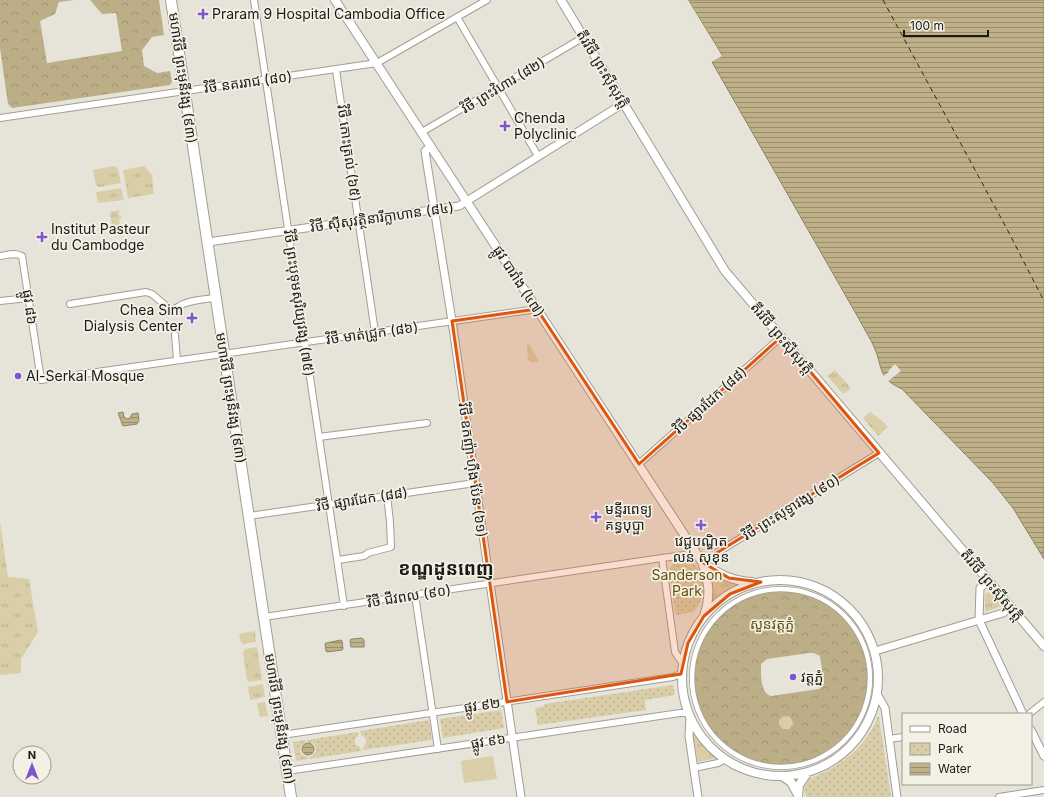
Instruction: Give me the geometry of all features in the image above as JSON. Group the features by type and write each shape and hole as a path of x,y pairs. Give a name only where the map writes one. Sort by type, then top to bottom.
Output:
{"highway":[{"name":"មហាវិថី ព្រះមុនីវង្ស (៩៣)","path":"171,0 291,797"}],"main road":[{"name":"ផ្លូវ បារាំង (៤៧)","path":"336,0 695,550 702,562 708,582 709,596 704,616"},
{"name":"តីរវិថី ព្រះស៊ីសុវត្តិ","path":"561,0 725,271 1044,646"},
{"name":"ផ្លូវ បារាំង (៤៧)","path":"702,562 715,572 729,578 761,582"},
{"path":"782,580 803,583 829,594 845,604 867,632 875,651 878,669 877,694 874,708 866,725 855,741 842,754 825,765 808,772 782,776 746,770 725,759 706,743 698,731 689,716 683,694 682,674 688,643 704,616 716,604 745,586 761,582 782,580"},
{"path":"798,795 799,785 808,772"},
{"path":"782,776 791,782 798,795"}],"street":[{"name":"វិថី ព្រះបុទុមសុរិយ្យវង្ស (៧៥)","path":"254,0 344,606"},
{"path":"377,63 487,0"},
{"path":"457,17 538,156"},
{"name":"វិថី ព្រះវិហារ (៨២)","path":"422,132 584,37"},
{"name":"វិថី នគររាជ (៨០)","path":"0,118 377,63"},
{"name":"វិថី កោះត្រល់ (៦៥)","path":"336,70 375,332"},
{"name":"វិថី ស៊ីសុវត្ថិនារីក្លាហាន (៨៤)","path":"208,242 459,206 624,102"},
{"name":"វិថី ឧកញ៉ា ហ៊ីង ប៉ែន (៦១)","path":"431,146 425,151 452,321 521,797"},
{"name":"ផ្លូវ ៨៦","path":"0,256 12,254 19,254 22,256 41,380"},
{"path":"70,304 149,292 171,310 182,304 216,298"},
{"path":"0,300 29,298"},
{"name":"វិថី មាត់ជ្រូក (៨៦)","path":"41,380 537,309"},
{"path":"175,335 177,360"},
{"name":"វិថី ផ្សារដែក (៨៨)","path":"638,464 781,337"},
{"path":"319,437 427,423"},
{"name":"វិថី ព្រះសុទ្ធាវង្ស (៩០)","path":"702,562 879,453"},
{"name":"វិថី ផ្សារដែក (៨៨)","path":"249,516 475,482"},
{"path":"338,560 364,556 368,553 391,547 387,495"},
{"name":"វិថី ជីវពល (៩០)","path":"264,618 685,555 695,550"},
{"path":"662,558 675,652 683,664"},
{"path":"988,581 980,588 979,620 1024,713"},
{"path":"783,588 810,593 822,598 832,604 849,619 860,635 868,653 871,679 870,692 862,716 851,734 836,748 818,759 797,766 778,767 758,764 740,757 726,749 715,738 698,712 694,700 691,674 694,655 702,636 713,620 727,606 744,596 763,590 783,588"},
{"path":"415,595 438,748"},
{"path":"875,651 979,620 1003,612 1010,607"},
{"name":"ផ្លូវ ៩២","path":"282,735 673,677 682,674"},
{"path":"877,694 885,708 897,797"},
{"path":"1031,713 1044,702"},
{"name":"ផ្លូវ ៩៦","path":"287,771 680,713 689,716"},
{"path":"689,716 689,736 698,797"},
{"path":"1032,732 1044,754"},
{"path":"889,739 902,737"},
{"path":"694,768 718,764 725,759"},
{"path":"999,797 1044,790"}],"highlighted area":[{"path":"537,309 639,464 781,337 879,453 702,562 729,578 761,582 730,594 704,616 688,643 681,674 507,702 452,321"}],"green space":[{"path":"0,0 74,0 59,2 55,14 40,21 47,63 122,51 116,13 102,14 90,0 159,0 164,35 152,37 142,50 144,66 157,73 170,71 172,82 170,85 12,108 8,104 0,48"},
{"path":"114,166 118,168 121,183 100,187 96,186 93,170"},
{"path":"144,166 152,175 154,194 128,198 123,170"},
{"path":"121,188 124,200 98,203 97,192"},
{"path":"120,210 118,214 121,216 121,219 119,219 121,233 113,234 110,212"},
{"path":"527,344 529,344 539,361 532,363 528,360"},
{"path":"835,370 851,388 843,394 827,376"},
{"path":"870,412 888,427 878,436 863,418"},
{"path":"0,522 8,577 29,579 38,632 21,659 21,673 0,675"},
{"name":"Sanderson Park","path":"690,560 700,571 703,592 694,612 677,615 675,613 669,570 676,561"},
{"path":"716,578 735,583 737,586 712,602 713,582"},
{"name":"សួនវត្ដភ្នំ","path":"783,589 822,600 850,621 865,650 870,681 863,712 845,739 817,758 773,766 744,758 734,752 715,736 702,716 695,694 693,671 698,649 708,628 724,610 750,595","holes":["814,653 820,656 824,682 823,686 819,689 771,696 767,694 762,683 761,664 767,659","784,716 789,716 792,720 793,724 789,729 783,729 779,724 779,720"]},
{"path":"987,592 990,593 1002,606 985,612 985,595"},
{"path":"255,631 256,642 243,644 241,642 239,634"},
{"path":"257,647 262,680 249,682 247,680 243,653 245,649"},
{"path":"263,684 265,697 250,700 248,687"},
{"path":"673,685 675,695 645,700 646,710 538,725 535,708 545,706 544,704"},
{"path":"265,702 268,716 260,717 257,703"},
{"path":"501,710 504,728 443,738 440,719"},
{"path":"786,715 791,717 793,722 791,727 786,729 781,727 779,722 781,717"},
{"path":"878,716 891,797 806,797 804,787 809,779 841,762 859,747 867,737"},
{"path":"429,720 432,740 363,750 366,740 365,737 361,735 360,731"},
{"path":"358,732 355,742 356,745 360,747 361,751 310,759 310,757 315,753 316,748 314,744 307,740"},
{"path":"694,733 710,753 718,758 698,762 693,735"},
{"path":"305,740 306,742 301,746 300,751 302,755 308,757 308,759 296,761 293,742"},
{"path":"493,756 497,779 464,783 461,761"}],"water":[{"path":"688,0 1044,0 1044,559 1013,508 993,483 902,389 894,385 885,377 875,349 869,338 712,62 722,55"},
{"path":"123,412 124,417 127,419 130,418 132,414 138,413 139,420 137,424 123,426 118,413"},
{"path":"362,638 364,640 364,647 351,647 350,640"},
{"path":"341,640 342,650 326,651 326,643"},
{"path":"308,743 312,745 314,749 312,753 308,755 304,753 302,749 304,745"}],"pier":[{"path":"686,0 688,0 722,56 710,63 710,60 719,55"},
{"path":"895,364 901,371 887,382 882,377 889,372 888,371"}],"ferry route":[{"path":"883,0 1007,229 1044,301"}],"place":[{"name":"Praram 9 Hospital Cambodia Office","path":"203,14"},
{"name":"Chenda Polyclinic","path":"505,126"},
{"name":"Institut Pasteur du Cambodge","path":"42,237"},
{"name":"Chea Sim Dialysis Center","path":"192,318"},
{"name":"Al-Serkal Mosque","path":"18,376"},
{"name":"មន្ទីរពេទ្យ គន្ធបុប្ផា","path":"596,517"},
{"name":"វេជ្ជបណ្ឌិត លន់ សុខុន","path":"701,525"},
{"name":"វត្ដភ្នំ","path":"793,677"}],"district":[{"name":"ខណ្ឌដូនពេញ","path":"446,569"}]}
